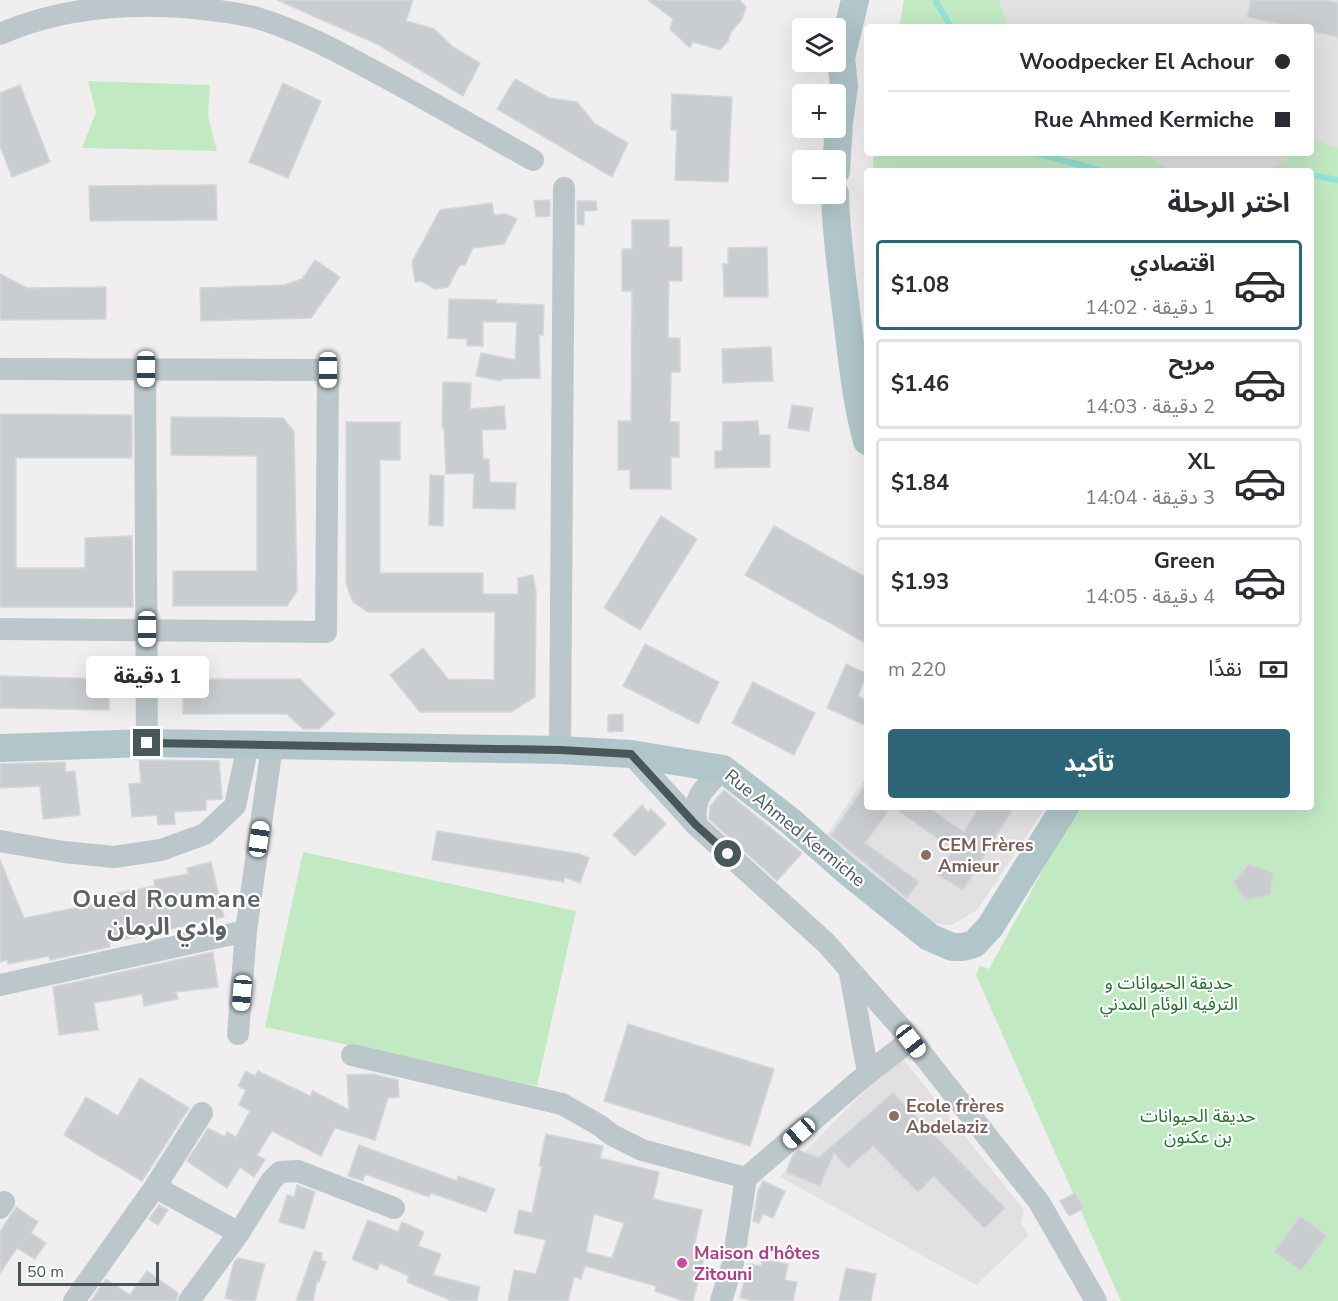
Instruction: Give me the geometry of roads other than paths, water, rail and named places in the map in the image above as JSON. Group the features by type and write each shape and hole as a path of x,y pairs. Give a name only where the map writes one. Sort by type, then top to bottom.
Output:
{"main road":[{"path":"844,84 841,58 855,0"},
{"path":"864,24 870,0"},
{"path":"845,84 857,53 864,24"},
{"path":"836,204 853,366 864,430"},
{"name":"Rue Ahmed Kermiche","path":"0,748 147,743 560,750 631,754 723,769 789,820 847,871 929,937 952,947 963,948 981,938 1063,810"}],"street":[{"path":"0,34 51,16 119,5 183,3 222,9 293,31 334,50 416,93 533,160"},
{"path":"560,750 564,188"},
{"path":"0,369 328,370 326,632 0,629"},
{"path":"146,369 147,743"},
{"path":"0,841 64,852 114,857 161,850 205,834 236,806 260,746"},
{"path":"238,1034 260,746"},
{"path":"631,754 696,825 826,943 911,1041 1039,1202 1096,1301"},
{"path":"696,825 697,799 723,769"},
{"path":"0,986 246,932"},
{"path":"850,971 868,1072"},
{"path":"722,1301 733,1263 746,1178 868,1072 911,1041"},
{"path":"352,1055 562,1104 612,1135 642,1150 746,1178"},
{"path":"74,1301 155,1187 202,1113"},
{"path":"189,1301 239,1233 271,1181 280,1172 298,1172 394,1208"},
{"path":"155,1187 239,1233"}],"waterway":[{"path":"936,2 949,24"},
{"path":"1046,156 1092,168"},
{"path":"1314,176 1338,180"}],"place":[{"name":"CEM Frères Amieur","path":"926,855"},
{"name":"Ecole frères Abdelaziz","path":"894,1116"},
{"name":"Maison d'hôtes Zitouni","path":"682,1263"}],"district":[{"name":"Oued Roumane وادي الرمان","path":"167,913"}],"park label":[{"name":"حديقة الحيوانات و الترفيه الوئام المدني","path":"1169,993"},
{"name":"حديقة الحيوانات بن عكنون","path":"1198,1126"}]}
